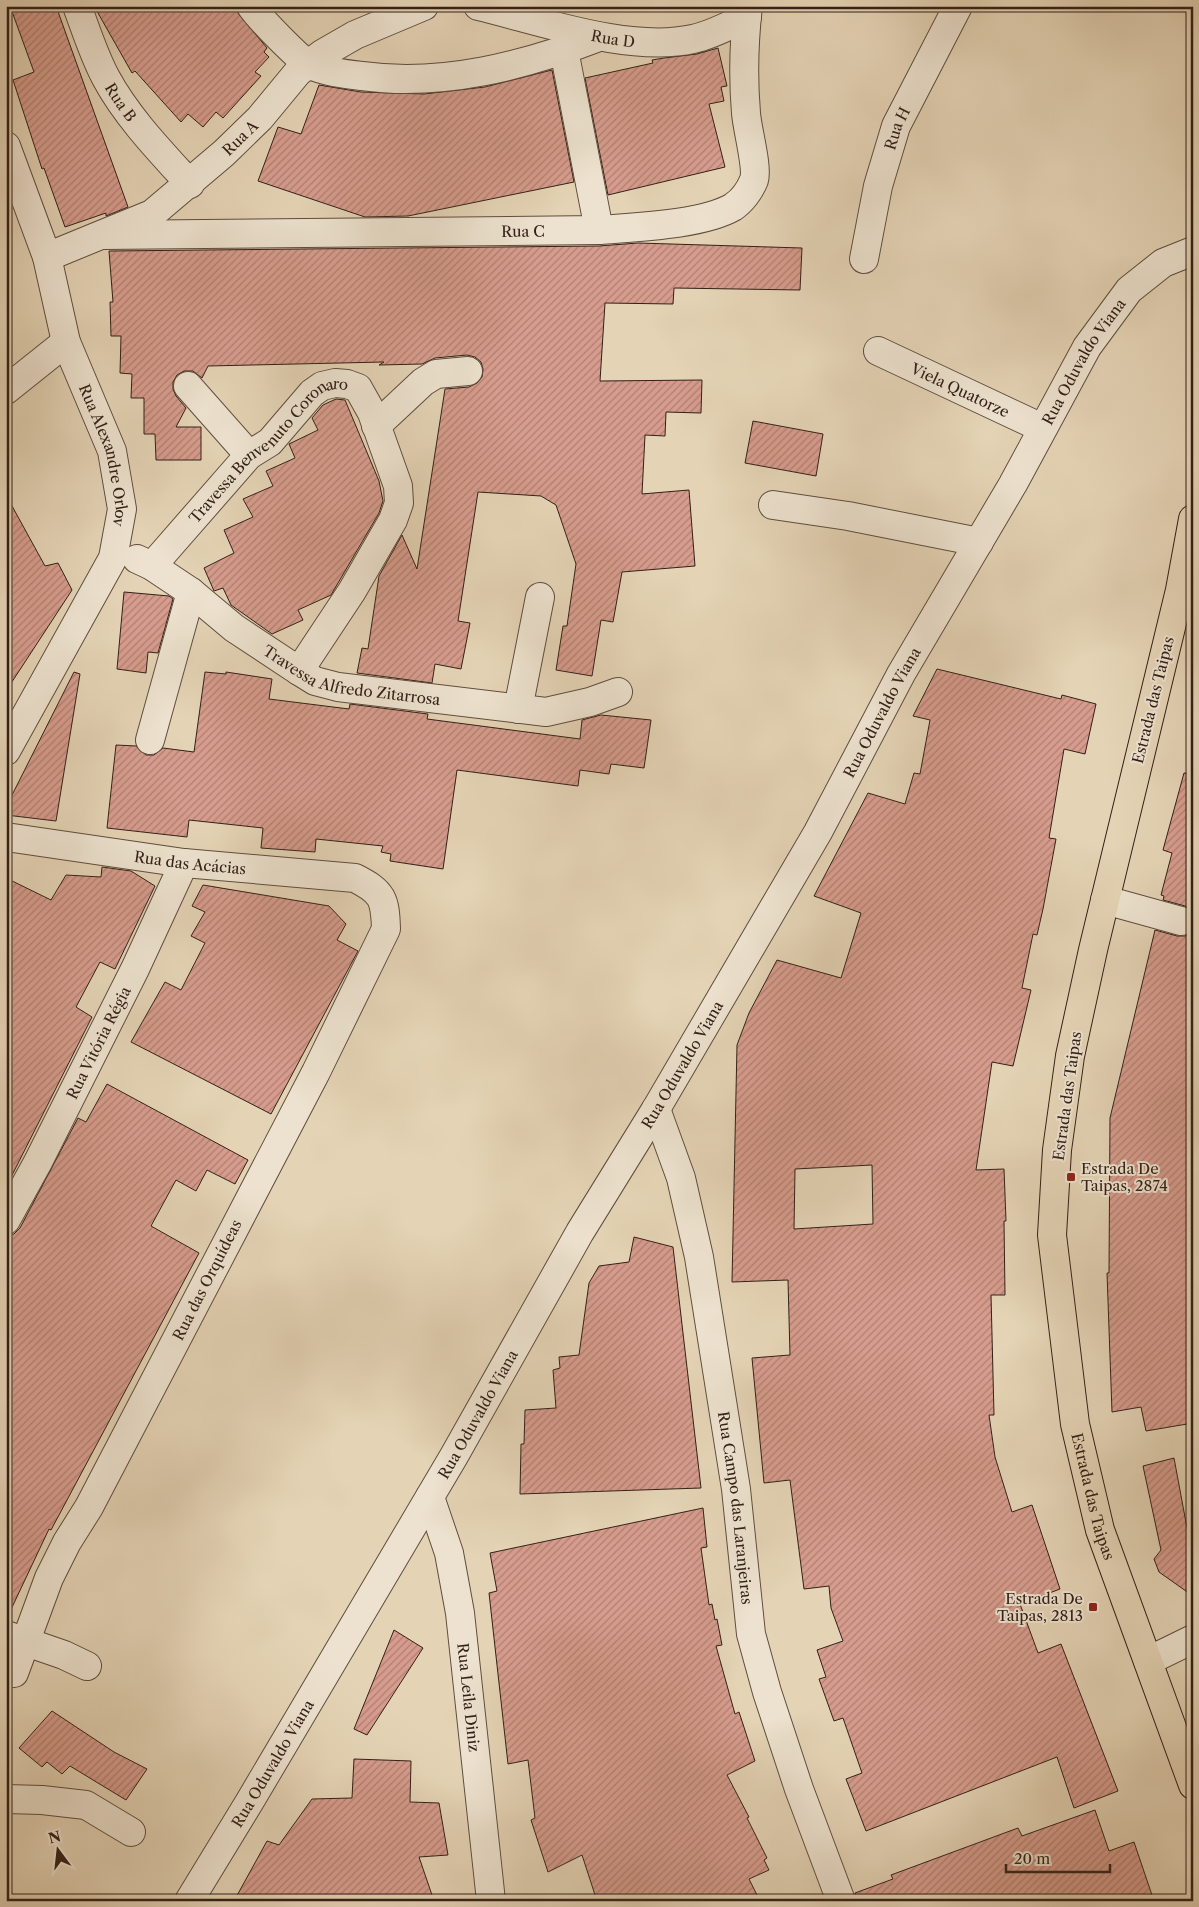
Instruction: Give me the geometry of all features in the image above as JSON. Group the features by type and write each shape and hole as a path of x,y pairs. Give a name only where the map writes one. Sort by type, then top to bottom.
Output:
{"main road":[{"name":"Estrada das Taipas","path":"1193,519 1180,590 1105,900 1070,1056 1058,1150 1052,1235 1075,1424 1100,1530 1148,1661 1186,1748 1193,1785"}],"street":[{"name":"Rua B","path":"78,6 94,52 106,78 121,102 160,152 190,184"},
{"path":"251,6 308,64 342,74 380,79 424,80 488,70 564,50 599,37"},
{"name":"Rua A","path":"48,257 152,214 190,184 260,118 298,72 308,64 355,35 424,6"},
{"name":"Rua D","path":"478,6 599,37 660,41 693,39 720,30 747,11"},
{"name":"Rua H","path":"864,259 878,186 896,126 958,6"},
{"name":"Rua C","path":"102,236 598,230 663,225 717,213 734,206 747,193 754,179 755,170 746,111 747,11"},
{"path":"564,50 598,230"},
{"name":"Rua Alexandre Orlov","path":"6,146 48,257 66,342 112,450 122,509 113,558 6,751"},
{"name":"Rua Oduvaldo Viana","path":"189,1901 250,1802 430,1497 580,1232 656,1108 818,832 901,674 980,542 1087,347 1129,290 1163,263 1193,251"},
{"path":"6,390 66,342"},
{"name":"Viela Quatorze","path":"878,351 1042,428"},
{"path":"376,426 423,382 436,374 468,371"},
{"name":"Travessa Benvenuto Coronaro","path":"152,566 249,455 270,442 312,393 322,386 334,383 347,384 358,388 367,401 398,486 399,503 393,520 352,591 299,671"},
{"path":"188,386 249,455"},
{"path":"773,505 848,516 980,542"},
{"name":"Travessa Alfredo Zitarrosa","path":"115,548 152,566 190,592 234,628 315,681 338,687 546,712 590,702 618,692"},
{"path":"150,740 190,592"},
{"path":"518,709 540,597"},
{"name":"Rua das Acácias","path":"6,837 184,863 355,878 374,888"},
{"name":"Rua Vitória Régia","path":"6,1220 38,1162 135,969 184,863"},
{"name":"Rua das Orquídeas","path":"14,1673 16,1639 50,1578 67,1542 94,1499 316,1072 386,929 385,906 374,888"},
{"path":"1105,900 1181,921"},
{"name":"Rua Campo das Laranjeiras","path":"656,1108 681,1178 699,1257 736,1489 751,1634 767,1692 799,1789 840,1901"},
{"name":"Rua Leila Diniz","path":"430,1497 449,1553 460,1613 491,1901"},
{"path":"16,1639 64,1654 87,1666"},
{"path":"1148,1661 1193,1639"},
{"path":"6,1799 42,1800 86,1805 131,1832"}],"building":[{"path":"10,6 56,6 128,207 106,216 106,213 65,227 44,168 42,169 13,80 34,72"},
{"path":"94,6 232,6 267,48 264,52 269,57 255,72 261,76 223,118 216,112 203,127 188,114 181,122 135,71 132,73"},
{"path":"718,48 727,86 721,87 724,101 709,104 725,167 608,195 585,78 653,63 652,60 697,54"},
{"path":"552,70 574,182 408,216 365,217 258,181 278,127 301,134 319,85 361,92 424,94 485,87"},
{"path":"638,243 802,248 800,290 674,288 673,304 605,303 600,381 702,380 701,413 666,412 665,436 645,435 642,494 689,490 695,566 622,572 613,622 601,620 592,676 556,670 563,626 567,626 576,564 556,505 541,496 478,492 458,621 470,623 461,669 435,664 432,683 357,673 362,648 368,649 379,576 402,535 417,569 445,389 469,387 477,383 482,377 483,369 481,362 475,357 467,355 435,358 422,364 379,365 384,362 208,366 202,378 193,371 184,371 177,375 173,382 176,396 186,408 176,427 201,427 201,460 156,460 155,434 144,434 144,398 131,398 132,374 120,373 121,336 111,336 110,302 113,302 109,251 599,246"},
{"path":"336,399 345,400 379,481 383,501 379,513 331,595 298,610 303,620 272,634 231,605 223,588 214,591 204,568 234,553 224,530 253,517 243,499 273,486 266,471 295,458 289,444 318,430 312,418 323,405"},
{"path":"753,421 823,434 816,476 745,463"},
{"path":"6,495 45,566 58,563 72,590 6,691"},
{"path":"124,592 169,596 173,599 158,653 148,652 146,673 117,669"},
{"path":"937,669 1061,699 1062,695 1096,704 1085,754 1064,749 1049,838 1056,839 1043,909 1037,935 1033,934 1022,988 1031,990 1013,1066 992,1062 976,1170 1004,1169 1006,1221 1004,1221 1005,1295 991,1295 994,1415 989,1415 995,1457 1012,1512 1032,1505 1060,1589 1020,1604 1038,1653 1061,1644 1118,1791 1074,1808 1057,1757 866,1831 846,1779 862,1773 843,1718 834,1721 819,1679 826,1677 817,1650 843,1641 831,1608 829,1586 804,1589 790,1480 764,1483 752,1358 790,1355 788,1280 732,1282 737,1045 749,1013 777,960 841,978 861,913 814,896 868,793 905,804 914,773 920,774 930,720 913,716","holes":["872,1165 873,1224 794,1229 795,1169"]},
{"path":"74,672 80,674 56,821 6,815 6,807"},
{"path":"205,672 226,674 226,672 272,679 269,699 349,709 350,704 428,714 427,719 580,739 582,720 601,715 651,720 644,768 611,764 609,774 580,770 578,786 457,770 443,869 390,861 391,854 381,852 383,846 316,839 315,852 261,848 263,828 189,820 187,837 107,828 116,745 136,746 146,755 154,755 163,748 194,752"},
{"path":"1184,773 1193,774 1193,911 1185,906 1163,900 1164,896 1161,895 1172,853 1163,850"},
{"path":"102,867 131,871 155,886 115,969 100,962 76,1007 92,1017 6,1187 6,878 51,900 66,875 101,877"},
{"path":"203,885 329,906 346,924 337,940 358,951 271,1114 131,1042 165,982 181,990 205,943 191,936 205,912 192,906"},
{"path":"1155,930 1177,936 1185,936 1193,931 1193,1423 1146,1431 1141,1407 1112,1412 1107,1273 1109,1273 1110,1118"},
{"path":"107,1084 248,1160 235,1184 207,1170 196,1191 176,1180 151,1226 199,1253 51,1530 49,1529 6,1620 6,1236 14,1234 20,1228 78,1118 86,1122"},
{"path":"634,1237 673,1247 701,1488 520,1494 521,1444 524,1444 525,1410 556,1408 553,1370 560,1368 559,1357 579,1355 589,1283 599,1266 629,1262"},
{"path":"1174,1458 1187,1528 1193,1528 1193,1596 1159,1572 1154,1559 1161,1550 1143,1466"},
{"path":"703,1508 707,1547 701,1548 709,1605 712,1604 715,1620 717,1619 722,1645 716,1646 735,1714 739,1712 755,1761 727,1775 749,1817 747,1818 767,1858 764,1860 769,1870 749,1879 760,1901 597,1901 582,1855 548,1872 531,1820 535,1818 528,1760 508,1764 489,1593 497,1591 490,1553"},
{"path":"394,1630 423,1648 367,1735 354,1729"},
{"path":"52,1711 114,1752 147,1769 126,1800 70,1766 62,1774 47,1762 42,1767 19,1748"},
{"path":"354,1759 411,1761 410,1802 439,1803 448,1855 419,1857 434,1901 234,1901 267,1841 279,1845 312,1799 352,1798"},
{"path":"1095,1810 1109,1851 1134,1842 1154,1901 856,1901 855,1893 893,1879 891,1875 1018,1828 1022,1836"}],"place":[{"name":"Estrada De Taipas, 2874","path":"1071,1177"},
{"name":"Estrada De Taipas, 2813","path":"1093,1607"}]}
